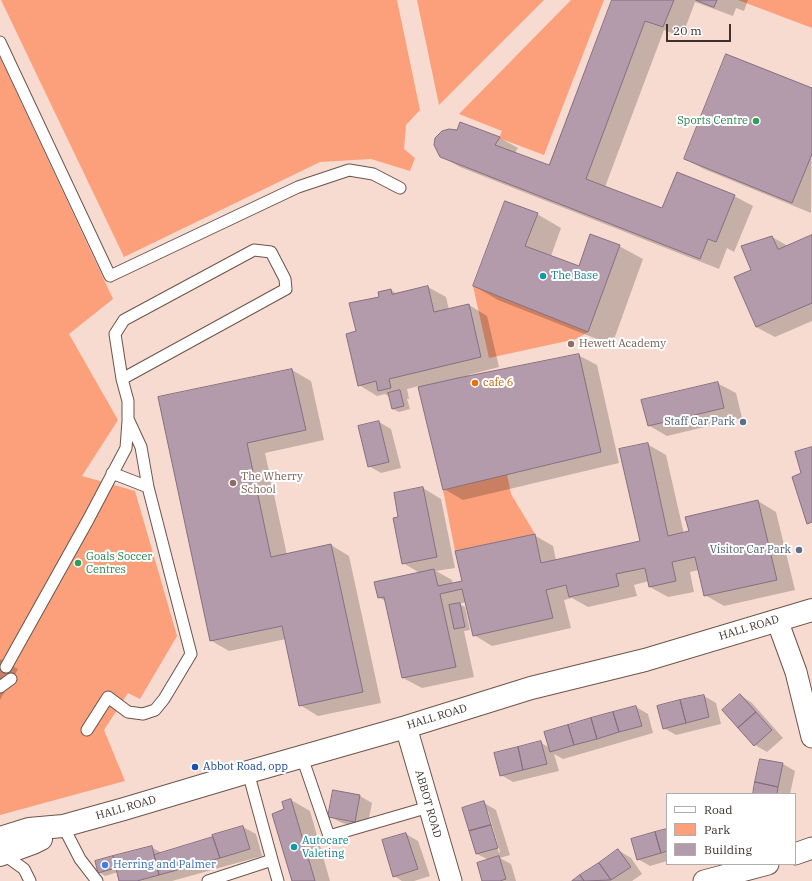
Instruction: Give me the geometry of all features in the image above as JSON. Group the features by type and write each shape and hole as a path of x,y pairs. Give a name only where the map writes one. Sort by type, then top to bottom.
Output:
{"street":[{"name":"HALL ROAD","path":"1,849 33,843 63,826 406,727 531,688 644,660 812,610"},
{"path":"777,620 796,672 812,736"},
{"name":"ABBOT ROAD","path":"406,727 451,881"},
{"path":"796,854 812,848"},
{"path":"704,881 764,865"}],"lane":[{"path":"0,42 110,276 298,187 349,170 373,174 400,188"},
{"path":"6,667 88,520 126,448 128,401 122,379 115,334 124,320 254,250 271,252 285,279 286,289 122,379"},
{"path":"87,730 108,697 128,712 143,714 155,710 164,699 191,654 148,487 140,446 128,421"},
{"path":"112,473 148,487"},
{"path":"0,687 10,679"},
{"path":"302,757 329,836 429,807"},
{"path":"248,772 278,881"},
{"path":"63,826 80,859 97,881"},
{"path":"1,849 24,869 30,881"},
{"path":"208,881 272,860"}],"green space":[{"path":"1,0 397,0 420,110 406,125 404,149 415,158 410,171 371,159 320,162 124,257"},
{"path":"417,0 544,0 439,105"},
{"path":"571,0 604,0 544,155 499,138 502,131 459,114"},
{"path":"738,0 812,0 812,28"},
{"name":"Goals Soccer Centres","path":"0,57 113,299 69,334 118,420 82,476 135,491 177,636 140,699 128,693 104,730 125,781 0,815"},
{"path":"473,286 588,332 576,339 489,358"},
{"path":"507,474 511,494 535,534 455,551 443,490"}],"building":[{"path":"612,0 674,0 663,27 645,21 586,179 662,208 677,172 735,195 716,242 708,239 700,259 440,157 434,145 435,138 442,131 449,129 457,130 460,122 500,137 495,145 549,165"},
{"path":"696,0 717,0 714,7"},
{"name":"Sports Centre","path":"726,54 812,88 812,154 792,203 684,159"},
{"name":"The Base","path":"505,201 538,213 525,246 579,266 590,234 620,245 588,332 473,286"},
{"path":"812,235 812,303 756,327 734,277 751,270 741,246 772,236 778,249"},
{"path":"428,286 434,312 469,304 481,357 389,379 391,388 378,391 376,381 358,386 346,334 356,331 349,303 379,297 378,292 391,289 392,294"},
{"path":"579,354 601,452 443,490 418,387"},
{"path":"292,369 306,430 247,443 271,557 331,544 363,692 299,706 282,626 210,641 158,397"},
{"path":"718,382 724,408 648,426 641,400"},
{"path":"400,390 404,406 392,409 388,393"},
{"path":"379,421 389,462 368,467 358,426"},
{"path":"648,443 668,536 689,531 685,517 758,500 777,580 704,596 695,557 672,562 676,581 649,587 645,568 616,574 619,586 569,597 566,585 546,590 553,618 473,636 462,589 440,594 456,667 402,678 384,597 378,598 374,582 434,569 438,586 462,581 455,551 535,534 541,563 640,541 619,449"},
{"path":"812,447 812,522 807,524 792,477 801,473 795,452"},
{"path":"423,487 437,557 402,564 393,518 398,517 394,493"},
{"path":"460,603 465,627 454,629 449,605"},
{"path":"740,694 756,712 738,728 722,710"},
{"path":"704,695 709,717 686,723 680,700"},
{"path":"680,700 686,723 663,729 657,706"},
{"path":"636,706 642,726 619,732 613,712"},
{"path":"613,712 619,732 597,739 591,718"},
{"path":"756,712 772,730 754,746 738,728"},
{"path":"591,718 597,739 574,745 568,725"},
{"path":"568,725 574,745 550,752 544,732"},
{"path":"541,741 547,764 523,770 518,747"},
{"path":"518,747 523,770 500,776 494,753"},
{"path":"760,759 783,763 778,787 755,782"},
{"path":"755,782 778,787 777,793 753,793"},
{"path":"333,790 360,795 355,822 328,817"},
{"name":"Autocare Valeting","path":"291,799 315,881 292,881 272,814 284,809 282,802"},
{"path":"484,801 491,825 469,831 462,808"},
{"path":"491,825 498,848 476,854 469,831"},
{"path":"243,826 250,849 220,858 212,835"},
{"path":"666,829 666,851 661,853 655,832"},
{"path":"655,832 661,853 637,860 631,839"},
{"path":"406,833 418,869 393,877 382,840"},
{"path":"213,837 220,858 159,875 154,855"},
{"path":"152,846 159,875 137,881 119,881 113,856"},
{"path":"618,849 631,867 611,880 599,863"},
{"name":"Herring and Palmer","path":"113,856 116,868 98,873 95,861"},
{"path":"499,856 506,879 500,881 482,881 477,863"},
{"path":"599,863 611,880 584,881 580,875"},
{"path":"580,875 584,881 572,881"}],"place":[{"name":"Sports Centre","path":"756,121"},
{"name":"The Base","path":"543,276"},
{"name":"Hewett Academy","path":"571,344"},
{"name":"cafe 6","path":"475,383"},
{"name":"Staff Car Park","path":"743,422"},
{"name":"The Wherry School","path":"233,483"},
{"name":"Visitor Car Park","path":"799,550"},
{"name":"Goals Soccer Centres","path":"78,563"},
{"name":"Abbot Road, opp","path":"195,767"},
{"name":"Autocare Valeting","path":"294,847"},
{"name":"Herring and Palmer","path":"105,865"}]}
